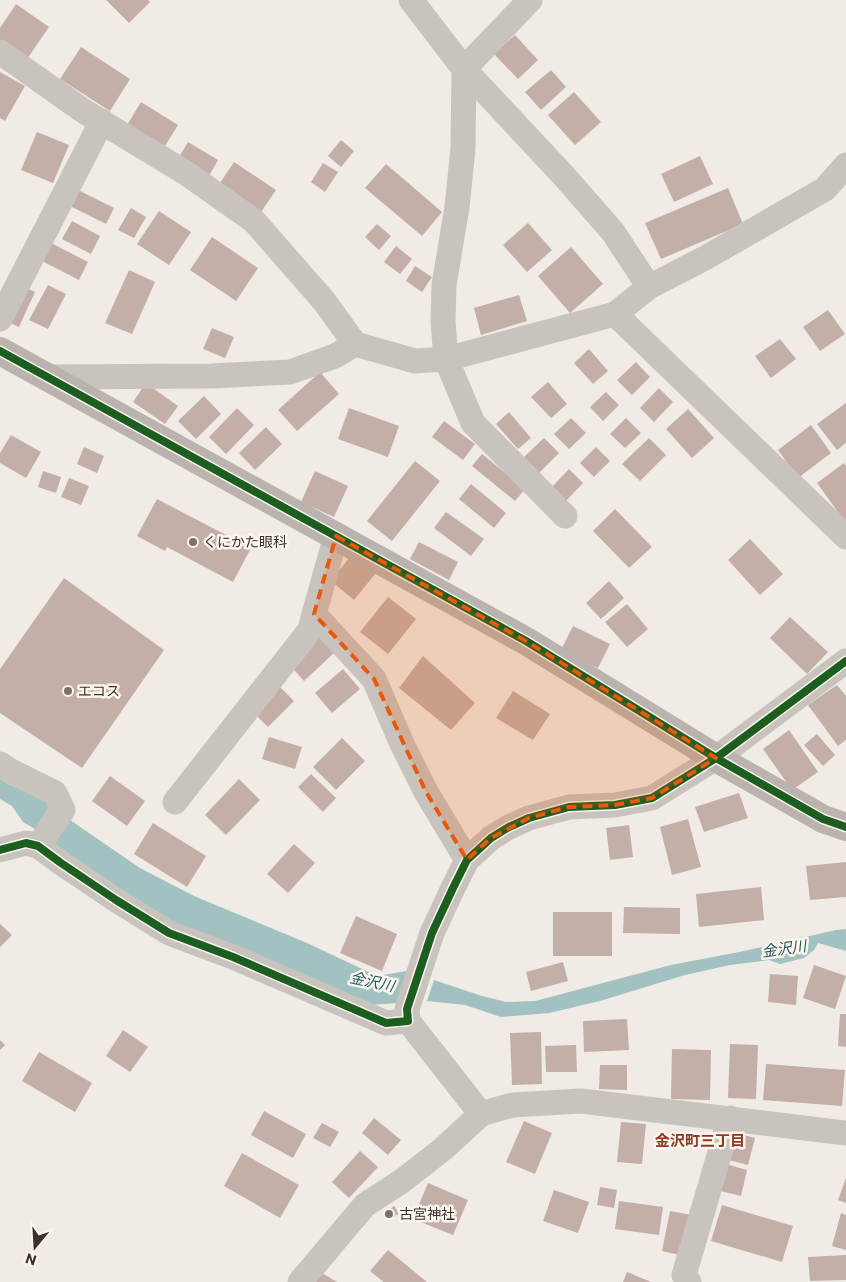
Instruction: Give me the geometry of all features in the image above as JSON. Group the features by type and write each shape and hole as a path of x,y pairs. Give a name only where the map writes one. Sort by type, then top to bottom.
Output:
{"street":[{"path":"411,0 464,69 564,176 613,232 649,287"},
{"path":"530,0 464,69 462,158 457,207 444,284 443,321 446,359 473,424 565,516"},
{"path":"0,52 82,110 186,173 254,221 324,301 355,344 414,360 446,359 615,314 649,287 705,258 825,189 846,165"},
{"path":"0,319 102,121"},
{"path":"615,314 846,538"},
{"path":"46,376 212,376 290,372 335,356 355,344"},
{"path":"0,351 526,641 716,758 824,819 846,827"},
{"path":"175,802 310,630 336,536"},
{"path":"314,614 374,679 402,744 426,792 467,860"},
{"path":"481,1114 408,1015 416,980 432,933 467,860 491,838 529,818 569,807 615,805 652,798 716,758 846,661"},
{"path":"0,764 56,793 63,810 38,846"},
{"path":"0,850 26,842 38,846 108,895 169,933 232,957 386,1023 408,1015"},
{"path":"300,1282 365,1204 409,1176 481,1114 512,1105 581,1101 846,1132"},
{"path":"689,1282 684,1275 730,1118"}],"highlighted area":[{"path":"336,536 526,641 716,758 652,798 615,805 569,807 529,818 491,838 467,860 426,792 374,679 314,614"}],"water":[{"path":"0,779 10,785 41,795 52,803 35,829 23,822 12,806 0,799"},
{"name":"金沢川","path":"70,820 140,868 194,896 307,943 377,976 407,971 398,1003 369,1005 171,923 53,845"},
{"name":"金沢川","path":"846,929 846,951 818,943 814,950 804,958 780,964 769,960 730,965 685,975 600,1001 549,1013 501,1017 465,1005 427,1001 434,980 506,1002 535,1001 671,965"}],"building":[{"path":"106,0 148,0 150,2 129,23"},
{"path":"16,4 49,27 25,62 0,45 0,28"},
{"path":"515,35 538,60 518,79 494,54"},
{"path":"81,47 130,79 110,111 60,79"},
{"path":"551,70 566,87 541,110 525,92"},
{"path":"0,72 25,86 5,121 0,118"},
{"path":"574,92 601,122 575,145 548,115"},
{"path":"141,102 178,125 163,149 126,127"},
{"path":"37,132 69,145 53,183 21,170"},
{"path":"341,140 354,151 341,167 328,156"},
{"path":"188,142 218,160 209,176 179,157"},
{"path":"700,156 713,184 674,202 661,174"},
{"path":"234,162 276,190 261,212 220,183"},
{"path":"323,163 338,172 325,192 311,182"},
{"path":"386,164 442,212 422,236 365,188"},
{"path":"728,188 743,224 661,259 645,223"},
{"path":"76,189 114,208 106,224 68,205"},
{"path":"131,208 146,217 134,238 118,230"},
{"path":"159,211 191,232 169,265 137,244"},
{"path":"72,221 100,236 91,254 62,239"},
{"path":"528,223 552,250 527,272 503,245"},
{"path":"377,224 391,236 379,250 365,237"},
{"path":"212,237 258,268 236,301 190,270"},
{"path":"51,243 88,262 79,280 42,261"},
{"path":"396,246 412,259 400,274 384,262"},
{"path":"571,247 603,284 570,313 538,276"},
{"path":"415,266 432,277 422,292 406,281"},
{"path":"129,270 155,282 132,334 105,323"},
{"path":"48,285 66,294 48,329 29,320"},
{"path":"22,286 35,292 19,327 6,321"},
{"path":"519,295 527,321 481,335 474,308"},
{"path":"828,310 845,334 820,351 803,327"},
{"path":"212,328 234,337 225,358 203,349"},
{"path":"780,339 796,359 771,378 755,356"},
{"path":"589,349 608,371 593,384 574,363"},
{"path":"636,362 650,377 632,395 617,380"},
{"path":"320,372 339,394 297,431 278,410"},
{"path":"548,382 567,404 551,418 531,397"},
{"path":"146,383 178,406 165,424 133,402"},
{"path":"659,388 673,402 654,422 640,408"},
{"path":"606,392 619,405 603,421 590,407"},
{"path":"204,396 221,414 196,439 178,421"},
{"path":"846,403 846,443 837,450 817,424"},
{"path":"237,408 254,425 226,454 209,437"},
{"path":"349,408 399,426 388,457 338,439"},
{"path":"688,409 714,438 692,458 666,429"},
{"path":"509,412 531,438 518,449 496,424"},
{"path":"571,418 586,433 569,449 554,434"},
{"path":"626,418 641,433 625,448 610,434"},
{"path":"444,421 475,444 463,460 432,437"},
{"path":"811,425 831,453 798,478 778,450"},
{"path":"266,427 282,444 255,470 239,453"},
{"path":"11,435 41,452 26,478 0,463 0,453"},
{"path":"544,438 559,453 539,473 524,457"},
{"path":"649,438 666,455 640,481 622,464"},
{"path":"84,447 104,456 97,473 77,464"},
{"path":"596,447 610,461 594,477 580,463"},
{"path":"482,454 525,489 515,501 472,466"},
{"path":"415,461 440,481 392,541 367,521"},
{"path":"844,463 846,466 846,523 817,483"},
{"path":"569,469 583,483 565,502 551,488"},
{"path":"43,471 61,477 56,493 38,487"},
{"path":"315,471 348,486 334,517 301,502"},
{"path":"69,478 89,486 81,505 61,497"},
{"path":"471,484 506,513 494,528 459,499"},
{"name":"くにかた眼科","path":"157,499 251,548 233,582 167,547 165,551 137,536"},
{"path":"615,509 652,547 629,568 593,531"},
{"path":"446,512 484,539 471,556 434,528"},
{"path":"750,539 783,574 760,595 728,560"},
{"path":"419,542 458,562 449,580 410,559"},
{"path":"352,554 376,573 354,600 331,581"},
{"name":"エコス","path":"64,578 164,650 82,768 0,713 0,669"},
{"path":"609,581 624,598 601,619 586,603"},
{"path":"388,597 416,619 388,654 360,632"},
{"path":"627,604 648,629 627,647 605,622"},
{"path":"790,617 828,652 807,674 770,638"},
{"path":"573,626 610,644 598,668 561,650"},
{"path":"317,633 335,652 304,681 286,661"},
{"path":"423,656 475,703 451,730 399,688"},
{"path":"343,669 360,689 332,713 315,693"},
{"path":"277,684 294,701 268,727 251,710"},
{"path":"837,685 846,696 846,740 838,746 808,705"},
{"path":"513,691 550,714 533,740 496,718"},
{"path":"789,730 818,772 792,790 763,749"},
{"path":"817,734 835,755 823,766 804,745"},
{"path":"269,737 302,747 295,769 262,759"},
{"path":"342,738 365,761 336,790 313,767"},
{"path":"311,774 336,798 323,812 298,787"},
{"path":"110,776 145,801 127,826 92,801"},
{"path":"239,779 260,800 226,835 205,815"},
{"path":"739,793 748,818 704,832 695,807"},
{"path":"688,819 701,867 672,875 660,827"},
{"path":"153,823 206,856 187,887 134,854"},
{"path":"629,825 633,857 610,860 606,828"},
{"path":"294,844 315,863 288,893 267,874"},
{"path":"846,862 846,897 810,900 806,866"},
{"path":"761,887 764,920 699,927 696,894"},
{"path":"624,907 680,908 680,934 623,933"},
{"path":"553,912 612,912 612,956 553,956"},
{"path":"356,916 397,934 382,971 340,953"},
{"path":"0,924 12,935 0,947"},
{"path":"563,962 568,981 531,991 526,972"},
{"path":"814,965 846,976 835,1009 803,998"},
{"path":"770,974 798,976 796,1005 768,1002"},
{"path":"840,1014 846,1014 846,1047 838,1046"},
{"path":"627,1019 629,1050 584,1052 583,1021"},
{"path":"123,1030 148,1047 130,1072 106,1056"},
{"path":"541,1032 542,1084 512,1085 510,1033"},
{"path":"0,1040 5,1045 0,1050"},
{"path":"730,1044 758,1045 756,1099 728,1098"},
{"path":"576,1045 577,1072 546,1072 545,1046"},
{"path":"672,1049 711,1050 710,1100 671,1099"},
{"path":"39,1052 92,1083 75,1112 22,1081"},
{"path":"766,1064 845,1070 842,1106 763,1100"},
{"path":"600,1065 627,1065 627,1090 599,1089"},
{"path":"264,1111 306,1134 293,1158 251,1135"},
{"path":"374,1118 401,1140 388,1155 362,1133"},
{"path":"524,1121 552,1133 535,1174 506,1162"},
{"path":"621,1122 646,1124 642,1164 617,1162"},
{"path":"322,1123 339,1132 330,1147 313,1138"},
{"path":"732,1132 755,1138 748,1165 725,1159"},
{"path":"360,1151 378,1167 349,1198 332,1182"},
{"path":"242,1153 299,1185 280,1218 224,1186"},
{"path":"722,1163 747,1170 741,1196 716,1190"},
{"path":"846,1178 846,1203 838,1200"},
{"path":"428,1183 468,1200 453,1235 413,1219"},
{"path":"600,1187 617,1190 614,1208 597,1205"},
{"path":"554,1190 589,1202 578,1233 543,1221"},
{"path":"619,1201 663,1207 659,1235 615,1229"},
{"path":"722,1205 793,1226 782,1262 711,1241"},
{"path":"394,1206 399,1213 391,1219 386,1212"},
{"path":"670,1211 692,1215 684,1256 662,1251"},
{"path":"841,1213 846,1215 846,1250 832,1246"},
{"path":"388,1250 427,1282 384,1282 370,1271"},
{"path":"846,1255 846,1280 810,1281 808,1257"},
{"path":"320,1272 337,1282 314,1282"},
{"path":"627,1272 651,1282 623,1282"}],"cycle path":[{"path":"0,351 526,641 716,758 823,819 846,827"},
{"path":"0,850 26,843 38,846 116,900 169,933 233,957 386,1023 408,1021 407,1009 432,933 467,860 491,838 529,818 569,807 615,805 652,798 716,758 846,661"}],"place":[{"name":"くにかた眼科","path":"193,542"},
{"name":"エコス","path":"68,691"},
{"name":"古宮神社","path":"389,1214"}],"district":[{"name":"金沢町三丁目","path":"700,1141"}]}
